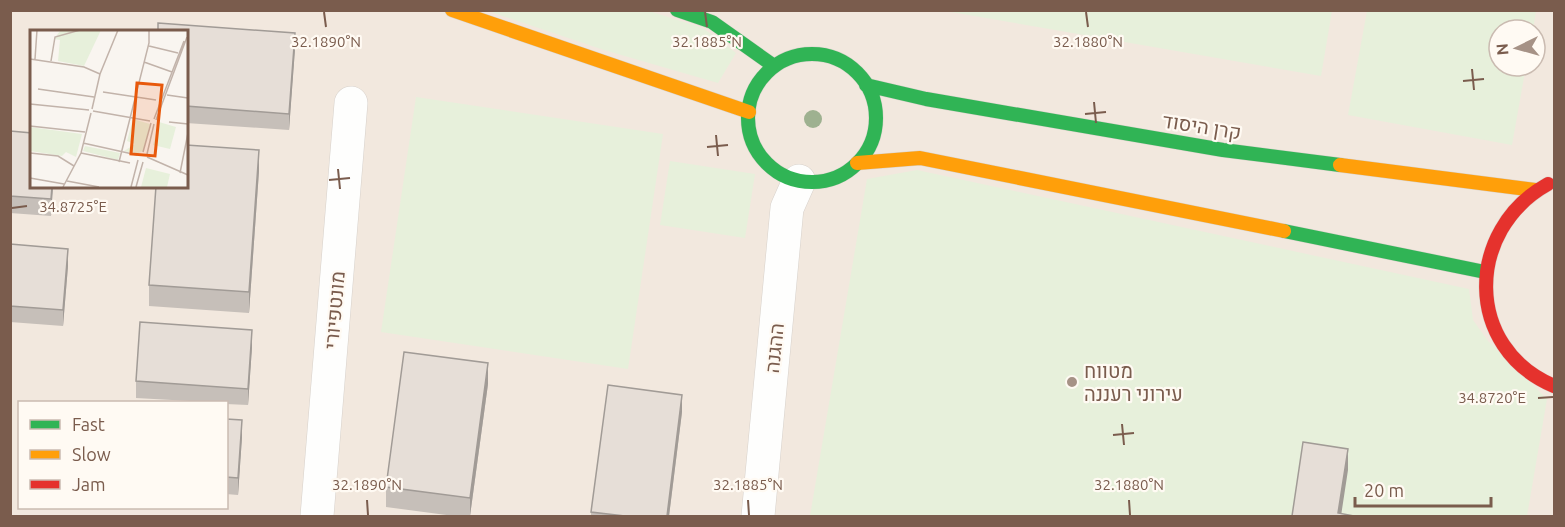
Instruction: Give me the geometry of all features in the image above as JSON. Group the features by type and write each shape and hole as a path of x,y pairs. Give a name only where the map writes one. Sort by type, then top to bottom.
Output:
{"street":[{"path":"452,10 749,112"},
{"path":"677,10 712,22 774,66"},
{"path":"814,54 834,58 853,69 866,85 874,105 875,126 870,146 857,164 841,176 821,182 800,182 780,174 763,161 753,142 748,122 750,100 759,81 774,66 793,57 814,54"},
{"name":"קרן היסוד","path":"866,85 926,99 1222,150 1535,190"},
{"name":"מונטפיורי","path":"317,516 351,104"},
{"path":"857,164 920,158 1485,272"},
{"path":"1554,181 1535,190 1511,212 1494,240 1485,272 1487,306 1499,336 1518,363 1554,386"},
{"name":"ההגנה","path":"758,516 787,208 800,182"}],"shaded area":[{"path":"11,11 1554,11 1554,516 11,516"}],"green space":[{"path":"1332,10 1321,76 945,11"},
{"path":"488,11 649,11 703,28 736,53 718,83 604,50"},
{"path":"1367,11 1536,11 1535,18 1487,18 1487,78 1524,78 1512,145 1348,115"},
{"path":"416,97 663,134 628,369 381,332"},
{"path":"670,161 755,174 745,238 660,225"},
{"name":"מטווח עירוני רעננה","path":"917,170 1469,289 1473,320 1488,341 1547,399 1527,516 810,516 867,179"}],"building":[{"path":"158,23 295,33 289,114 188,106 188,30 158,30"},
{"path":"10,131 30,133 30,188 52,188 51,199 10,196"},
{"path":"188,145 259,150 249,292 149,285 156,188 188,188"},
{"path":"10,244 68,249 63,310 10,306"},
{"path":"140,322 252,330 248,389 136,381"},
{"path":"404,352 488,363 470,498 386,487"},
{"path":"608,385 682,395 667,516 625,516 591,512"},
{"path":"228,419 242,420 238,478 228,477"},
{"path":"1303,442 1348,449 1338,513 1354,516 1292,516"}],"traffic: fast":[{"path":"677,10 712,22 774,66"},
{"path":"812,54 836,59 857,73 871,94 876,118 871,142 857,163 836,177 812,182 788,177 767,163 753,142 748,118 753,94 767,73 788,59 812,54"},
{"path":"866,85 926,99 1223,150 1340,165"},
{"path":"1284,231 1485,272"}],"traffic: slow":[{"path":"452,10 749,112"},
{"path":"857,163 920,158 1284,231"},
{"path":"1340,165 1535,190"}],"traffic: jam":[{"path":"1548,184 1521,204 1501,230 1490,258 1486,288 1491,318 1503,345 1524,368 1554,386"}],"place":[{"name":"מטווח עירוני רעננה","path":"1072,382"}]}
